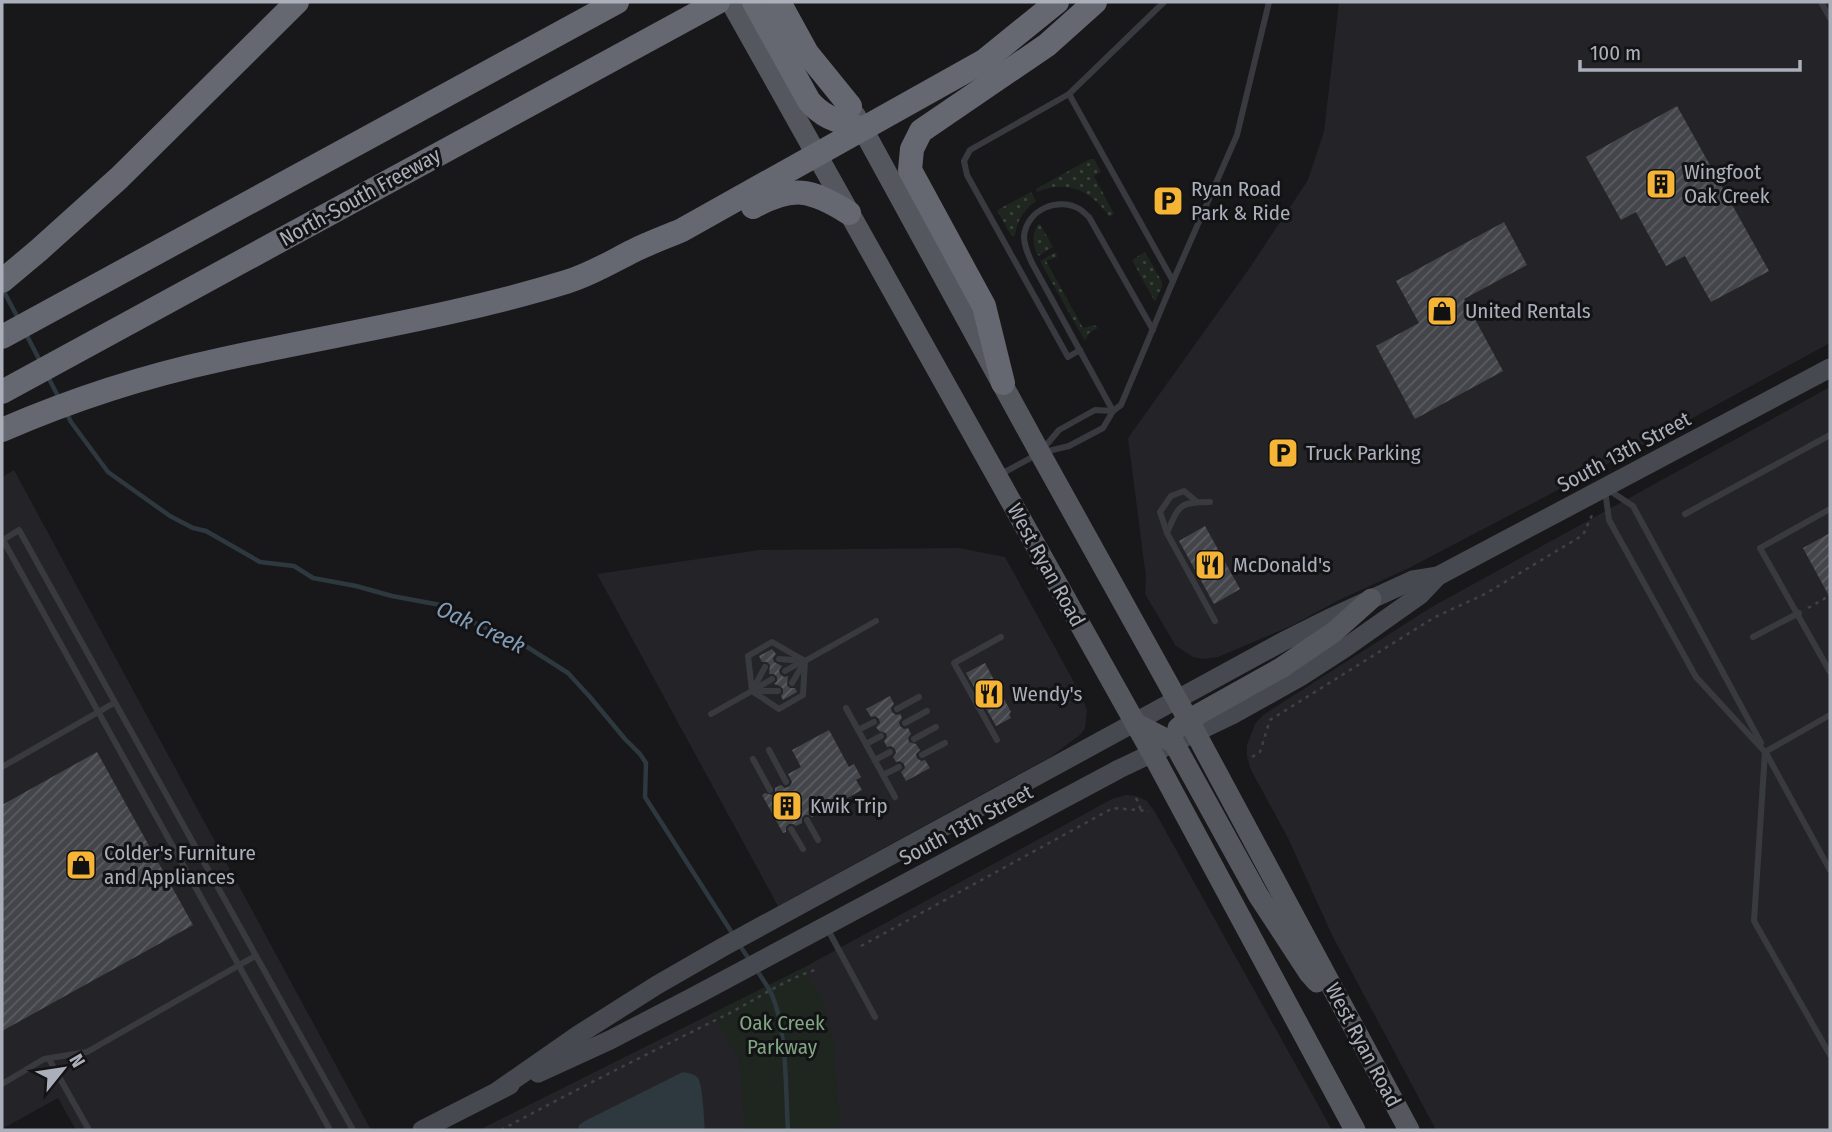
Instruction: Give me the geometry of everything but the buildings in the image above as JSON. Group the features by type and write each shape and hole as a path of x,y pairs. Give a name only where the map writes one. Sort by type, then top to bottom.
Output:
{"highway":[{"path":"2,281 118,178 297,2"},
{"path":"2,337 617,2"},
{"name":"North-South Freeway","path":"10,387 718,2"},
{"path":"2,430 159,375 217,360 459,311 568,282 594,272 633,251 682,230 984,61 1057,2"},
{"path":"1003,383 985,306 910,170 912,149 921,131 1047,45 1095,2"},
{"path":"769,9 850,106"},
{"path":"769,9 809,101 818,112 863,129"},
{"path":"594,272 639,263 786,192 808,193 828,200 849,213"}],"main road":[{"name":"West Ryan Road","path":"731,2 769,9 816,155 1135,723 1355,1130"},
{"name":"West Ryan Road","path":"850,106 1177,700 1409,1130"},
{"path":"1152,754 1334,632 1371,598"},
{"path":"1135,723 1170,740 1258,895 1309,973 1346,1014"}],"street":[{"name":"South 13th Street","path":"499,1090 657,985 751,931 1325,620 1413,580 1438,576 1830,368"},
{"name":"South 13th Street","path":"1191,726 1232,715 1300,677 1420,595 1438,576"},
{"name":"South 13th Street","path":"422,1130 499,1090 600,1045 1152,754"}],"lane":[{"path":"1080,350 1068,357 967,175 964,161 970,150 1069,94 1164,2"},
{"path":"996,477 1040,453 1069,446 1103,428 1113,411 1121,405 1237,135 1269,2"},
{"path":"1821,2 1830,18"},
{"path":"1069,94 1173,281"},
{"path":"1113,411 1025,248 1024,234 1035,214 1051,205 1069,205 1081,210 1089,218 1153,330"},
{"path":"1040,453 1059,430 1095,410 1113,411"},
{"path":"1685,514 1830,435"},
{"path":"1605,488 1609,520 1696,677 1765,752 1754,921 1830,1055"},
{"path":"1605,488 1633,506 1830,870"},
{"path":"1198,502 1184,491 1171,496 1160,512 1167,533 1215,621"},
{"path":"1167,533 1176,511 1189,502 1210,502"},
{"path":"1830,509 1760,548 1830,672"},
{"path":"330,1130 2,540 19,530 353,1130"},
{"path":"1753,638 1799,613"},
{"path":"785,671 876,621"},
{"path":"997,740 954,663 1001,637"},
{"path":"772,642 805,661 803,695 779,709 752,691 748,656 772,642"},
{"path":"779,659 805,661"},
{"path":"792,683 805,661"},
{"path":"752,691 765,667"},
{"path":"711,713 772,679"},
{"path":"752,691 778,691"},
{"path":"897,709 919,697"},
{"path":"2,767 114,703"},
{"path":"846,708 895,797"},
{"path":"905,723 927,711"},
{"path":"1765,752 1830,715"},
{"path":"858,730 874,722"},
{"path":"914,739 936,727"},
{"path":"866,744 881,736"},
{"path":"922,755 945,743"},
{"path":"769,750 786,782"},
{"path":"875,760 890,752"},
{"path":"753,759 770,790"},
{"path":"883,775 899,767"},
{"path":"807,820 818,840"},
{"path":"791,829 803,849"},
{"path":"826,926 875,1017"},
{"path":"2,1084 44,1059 86,1052 255,956"},
{"path":"50,1059 89,1130"}],"path":[{"path":"1252,757 1260,752 1270,720 1436,617 1485,594 1583,535 1605,488"},
{"path":"1799,613 1829,596"},
{"path":"1136,798 1141,810"},
{"path":"861,946 1113,808 1149,811"},
{"path":"501,1130 791,979 818,969"}],"shaded area":[{"path":"1339,2 1830,2 1830,343 1409,568 1339,600 1293,625 1218,657 1193,657 1176,646 1145,594 1146,577 1128,438 1249,269 1308,180 1324,132"},
{"path":"1830,387 1830,1130 1436,1130 1332,935 1288,838 1251,770 1247,745 1255,724 1263,715 1430,608"},
{"path":"14,470 371,1130 76,1130 58,1098 2,1129 2,477"},
{"path":"959,548 1005,557 1080,693 1087,710 1085,728 1052,756 778,906 597,574 759,550"},
{"path":"1126,795 1147,801 1155,812 1332,1130 479,1130 803,968 1112,799"},
{"path":"683,1072 695,1076 700,1082 705,1130 578,1130 579,1125 585,1121"}],"green space":[{"path":"1094,159 1101,172 1094,176 1114,214 1109,217 1087,194 1068,187 1048,188 1037,192 1036,189"},
{"path":"1031,192 1036,201 1022,216 1012,237 998,212 999,209"},
{"path":"1038,224 1053,247 1038,256 1033,240"},
{"path":"1056,252 1057,257 1046,261 1083,328 1094,325 1098,328 1089,333 1085,341 1040,261"},
{"path":"1145,252 1162,282 1155,302 1132,260"},
{"name":"Oak Creek Parkway","path":"804,968 822,998 834,1045 840,1130 745,1130 739,1058 711,1014"}],"waterway":[{"name":"Oak Creek","path":"2,288 19,320"},
{"name":"Oak Creek","path":"26,334 40,361"},
{"name":"Oak Creek","path":"47,375 59,398"},
{"name":"Oak Creek","path":"66,412 108,472 170,516 193,528 206,531 260,562 294,566 313,578 446,606 461,617 521,643 568,673 646,763 645,797 734,936"},
{"name":"Oak Creek","path":"738,943 749,959"},
{"name":"Oak Creek","path":"756,969 771,993 780,1025 785,1060 788,1130"}],"place":[{"name":"Wingfoot Oak Creek","path":"1661,184"},
{"name":"Ryan Road Park & Ride","path":"1168,201"},
{"name":"United Rentals","path":"1442,311"},
{"name":"Truck Parking","path":"1283,453"},
{"name":"McDonald's","path":"1210,565"},
{"name":"Wendy's","path":"989,694"},
{"name":"Kwik Trip","path":"787,806"},
{"name":"Colder's Furniture and Appliances","path":"81,865"}]}
